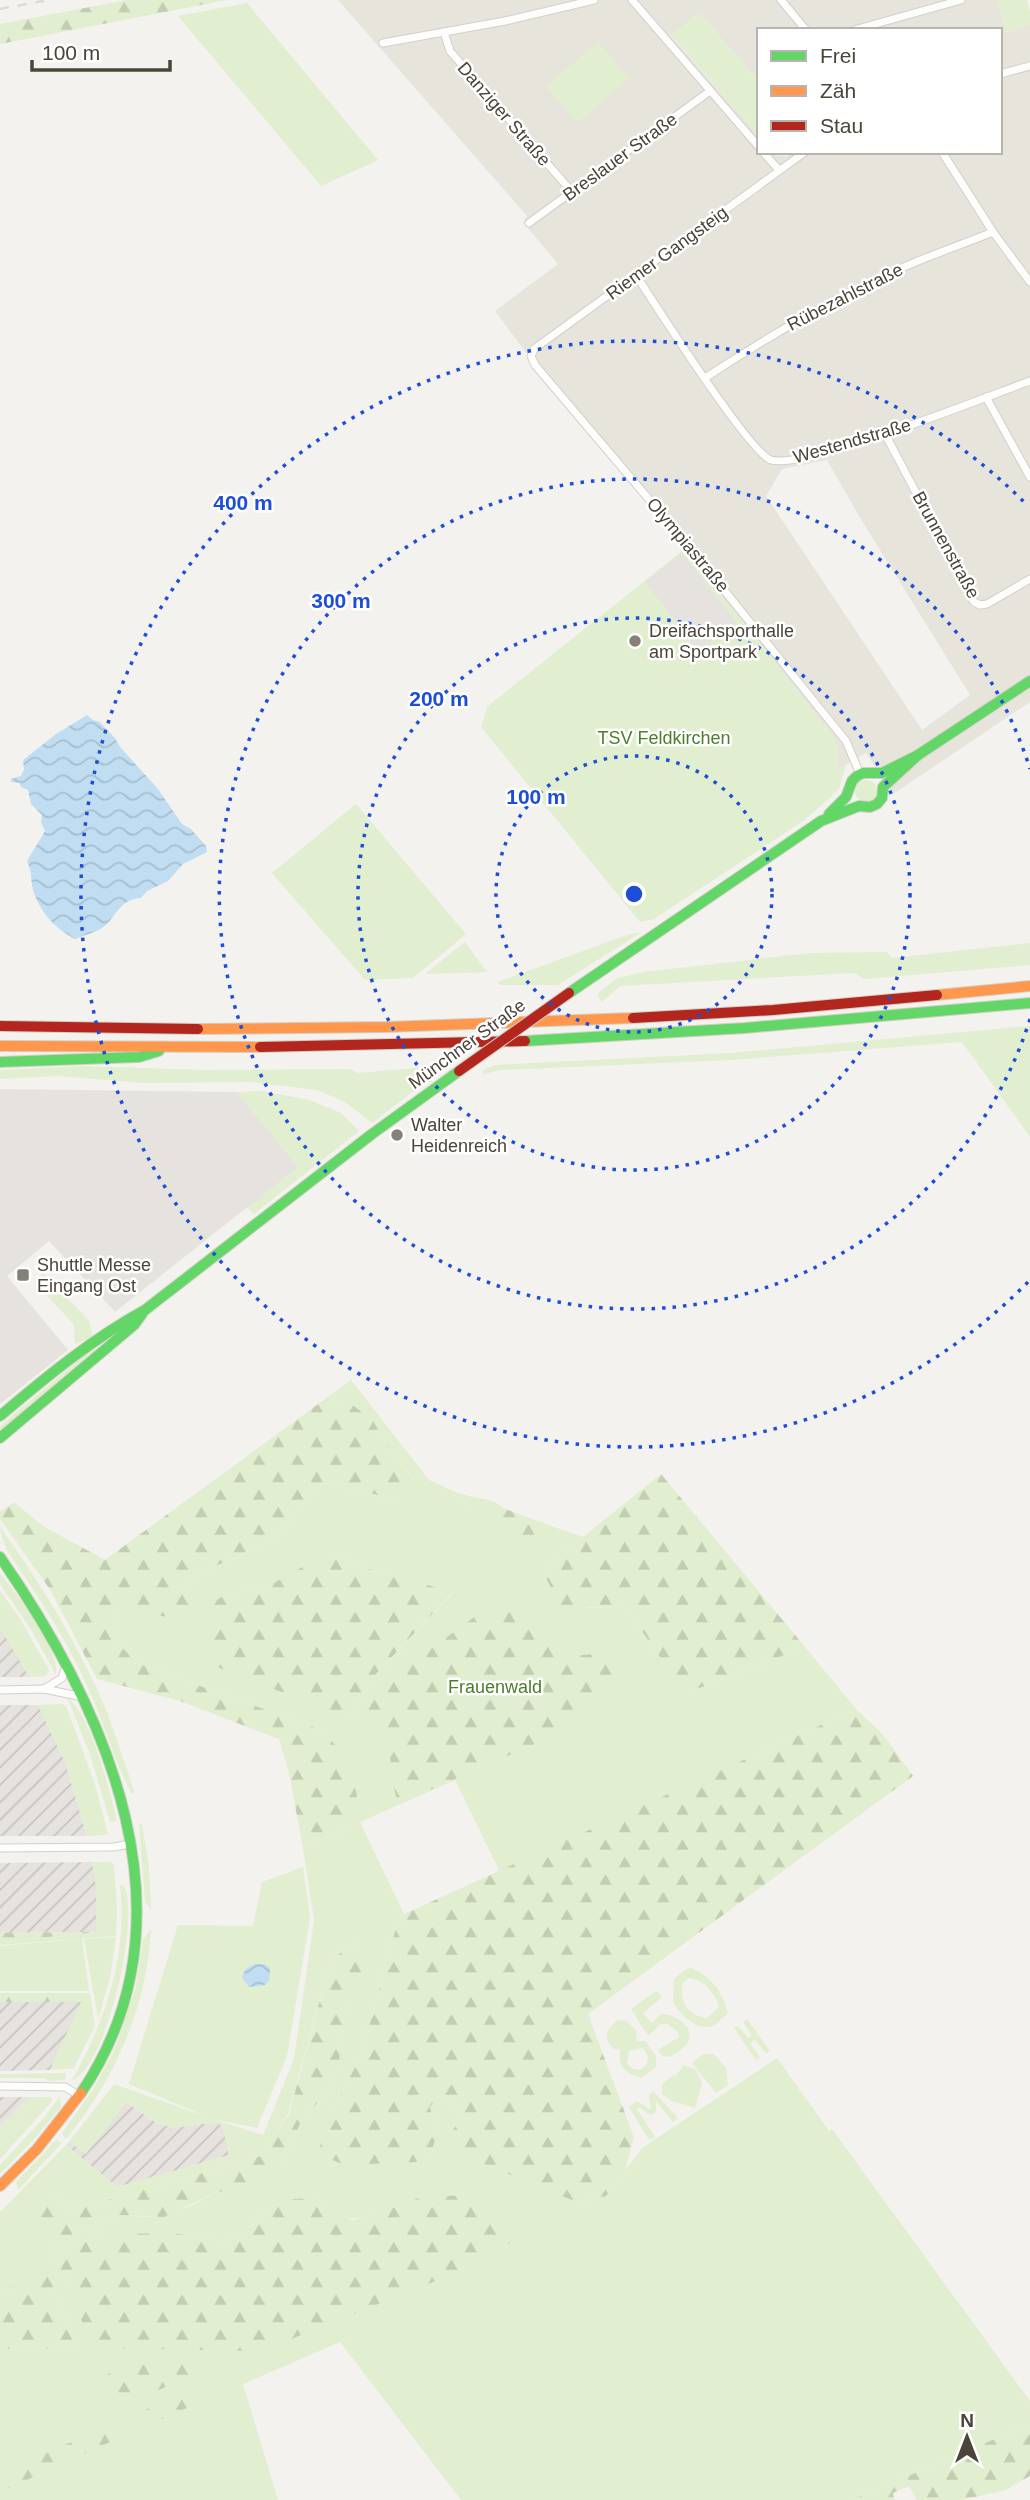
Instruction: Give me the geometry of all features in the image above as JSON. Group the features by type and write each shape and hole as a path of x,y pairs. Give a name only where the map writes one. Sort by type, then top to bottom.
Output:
{"main road":[{"name":"Münchner Straße","path":"0,1416 72,1356 145,1310 459,1070 821,821 846,797 852,781 860,774 875,775 918,755 1030,681"},
{"name":"Münchner Straße","path":"821,821 859,806 877,804 883,794 883,787 918,755"},
{"path":"875,775 883,787"},
{"path":"849,791 859,806"},
{"path":"0,1026 319,1028 473,1025 801,1007 1030,986"},
{"path":"0,1045 172,1047 460,1043 807,1023 1030,1003"},
{"path":"0,1062 139,1057 172,1047"},
{"name":"Münchner Straße","path":"0,1438 134,1325 145,1310"},
{"path":"0,1557 34,1605 84,1698 114,1777 130,1843 137,1908 131,1970 116,2026 94,2073 80,2096 41,2145 0,2186"}],"street":[{"path":"383,43 594,0"},
{"path":"632,0 757,145"},
{"path":"781,0 804,28"},
{"path":"861,28 961,0"},
{"name":"Danziger Straße","path":"444,32 450,51 572,192"},
{"path":"1002,73 1030,66"},
{"name":"Breslauer Straße","path":"529,223 710,91"},
{"path":"765,154 779,170"},
{"name":"Riemer Gangsteig","path":"531,356 534,349 802,154"},
{"path":"943,154 993,232 1030,282"},
{"name":"Rübezahlstraße","path":"705,378 774,333 848,295 917,262 993,232"},
{"name":"Westendstraße","path":"636,275 705,378 760,453 771,460 789,461 885,434 1030,381"},
{"name":"Olympiastraße","path":"531,356 535,365 745,614 846,741 860,774"},
{"path":"986,397 1030,477"},
{"name":"Brunnenstraße","path":"885,434 974,602 987,604 1030,579"},
{"path":"44,1689 62,1678 67,1664"},
{"path":"0,1690 44,1689 84,1698"},
{"path":"0,1848 114,1847 130,1843"},
{"path":"0,2086 65,2087 80,2096"}],"shaded area":[{"path":"338,0 997,0 1007,32 1030,25 1030,702 893,794 866,753 835,771 838,755 834,738 749,629 682,551 691,544 524,350 495,311 558,264 523,222 527,216","holes":["827,460 970,695 922,730 766,496 782,469"]},
{"path":"682,553 736,622 698,651 645,582"},
{"path":"0,1089 237,1092 298,1167 115,1312 49,1241 7,1276 68,1350 0,1404"},
{"path":"0,1628 18,1656 29,1677 0,1677"},
{"path":"0,1705 38,1705 65,1762 87,1836 0,1836"},
{"path":"92,1862 96,1885 96,1932 0,1933 0,1863"},
{"path":"82,2001 50,2070 0,2071 0,2002"},
{"path":"0,2097 30,2097 0,2127"},
{"path":"126,2102 157,2123 174,2128 217,2122 222,2126 230,2155 117,2187 66,2145 69,2142 86,2153"}],"green space":[{"path":"127,0 227,0 0,44 0,24"},
{"path":"997,0 1027,0 1030,25 1007,32"},
{"path":"247,3 378,160 321,186 178,16"},
{"path":"699,13 757,79 757,134 671,35"},
{"path":"598,42 629,78 577,123 546,86"},
{"name":"TSV Feldkirchen","path":"682,551 749,629 834,738 838,755 835,770 846,764 839,789 803,821 654,919 640,922 481,727 488,706"},
{"path":"866,780 874,783 877,791 874,799 866,802 858,799 855,791 858,783"},
{"path":"356,804 466,934 413,978 365,980 272,873"},
{"path":"642,932 558,985 499,985 498,982"},
{"path":"465,942 487,972 425,974"},
{"path":"1030,943 1030,965 864,979 854,973 620,986 602,1002 597,994 617,978 643,972 811,953 887,952 892,958"},
{"path":"1030,1026 1030,1137 962,1042 731,1060 501,1070 484,1074 482,1071 495,1065 731,1053"},
{"path":"82,1066 204,1070 350,1069 358,1073 427,1067 432,1077 372,1123 345,1102 317,1090 249,1082 144,1083 57,1076 0,1079 0,1070"},
{"path":"261,1091 310,1100 341,1113 359,1131 254,1214 247,1207 297,1166 237,1092"},
{"path":"43,1273 90,1322 92,1337 75,1344 74,1325 36,1283"},
{"path":"93,1348 95,1350 0,1431 0,1426"},
{"path":"351,1380 429,1480 458,1493 467,1504 508,1528 552,1542 560,1529 583,1537 544,1573 588,1608 626,1608 664,1663 692,1691 805,1647 856,1709 500,1872 455,1780 360,1822 404,1914 395,1931 361,2055 334,2108 431,2154 437,2133 430,2107 438,2096 451,2097 461,2118 537,2184 580,2203 606,2196 642,2148 777,2058 829,2131 832,2129 1030,2401 1030,2424 852,2500 461,2500 340,2342 243,2384 278,2500 0,2500 0,2349 75,2348 48,2273 0,2293 0,2212 66,2145 117,2187 229,2155 222,2126 217,2122 174,2128 157,2123 127,2102 86,2154 69,2142 114,2084 210,2118 129,2084 178,1925 253,1926 262,1882 303,1867 310,1918 287,2056 257,2128 216,2120 263,2135 294,2059 314,1920 303,1848 347,1828 322,1730 139,1664 110,1636 117,1609 184,1618 183,1590 194,1576 270,1541 322,1483 395,1499 414,1479 391,1451 372,1419 351,1404 330,1403 329,1396","holes":["335,1554 366,1568 453,1593 373,1677 351,1719 225,1595 267,1587","357,1943 346,2000 339,2062 332,2086 301,2122 281,2166 219,2191 189,2207 149,2217 120,2215 49,2244 53,2196 70,2209 261,2156 288,2114 331,1959","316,2198 344,2217 357,2218 377,2214 94,2348 54,2254 93,2238 173,2233 221,2241 245,2236 264,2211"]},
{"path":"329,1396 331,1403 351,1404 372,1419 391,1451 414,1480 396,1499 322,1483 270,1541 194,1576 183,1590 191,1600 184,1619 117,1610 110,1636 139,1664 322,1730 347,1758 357,1795 347,1828 303,1848 289,1773 279,1739 180,1701 97,1679 51,1591 0,1519 0,1512 14,1502 43,1526 105,1560"},
{"path":"661,1474 805,1647 692,1691 664,1683 664,1663 626,1608 560,1607 544,1573 583,1537"},
{"path":"458,1493 495,1502 505,1509 560,1529 552,1543 526,1536 488,1519"},
{"path":"0,1527 44,1592 83,1660 105,1707 135,1793 132,1794 126,1782 95,1703 71,1653 41,1601 7,1551"},
{"path":"335,1554 366,1568 453,1592 373,1677 351,1719 207,1663 208,1605 225,1595 267,1587 304,1566"},
{"path":"0,1573 45,1638 56,1665 56,1675 32,1631 0,1584"},
{"path":"0,1591 19,1617 49,1670 46,1676 29,1677 0,1628"},
{"name":"Frauenwald","path":"513,1606 561,1657 605,1653 612,1667 612,1674 605,1697 587,1717 556,1734 405,1801 397,1799 387,1748 374,1730 361,1720 393,1677 481,1612"},
{"path":"67,1697 76,1707 92,1737 117,1821 110,1822 91,1757"},
{"path":"63,1704 95,1784 108,1835 87,1836 65,1762 38,1705"},
{"path":"856,1709 884,1736 913,1776 588,2014 634,2137 625,2171 606,2196 579,2203 458,2153 449,2136 461,2118 451,2097 438,2096 430,2107 437,2133 431,2154 416,2162 345,2165 320,2155 321,2133 361,2055 395,1931 404,1914"},
{"path":"139,1824 142,1824 149,1867 151,1910 145,1901"},
{"path":"92,1862 110,1862 114,1865 116,1936 0,1945 0,1942 96,1932 96,1885"},
{"path":"120,1885 123,1885 128,1901 128,1926 117,1990 97,2049 85,2070 72,2080 95,2034 112,1986 121,1936"},
{"path":"151,1929 143,1986 125,2041 99,2092 66,2139 62,2133 92,2091 114,2051 135,1990 143,1940"},
{"path":"96,1932 0,1942 0,1933"},
{"path":"116,1937 110,1978 98,2019 84,1939"},
{"path":"82,1939 89,1991 0,1991 0,1946"},
{"path":"357,1943 364,1982 346,2000 339,2062 332,2086 301,2122 281,2166 250,2190 236,2196 219,2191 164,2217 120,2215 49,2244 32,2213 53,2196 70,2209 261,2156 289,2114 331,1959"},
{"path":"691,1968 705,1976 723,1998 728,2013 715,2025 697,2025 685,2017 673,2002 674,1979","holes":["689,1978 699,1981 715,1997 719,2007 707,2018 695,2015 684,2003 682,1984"]},
{"path":"656,1991 662,1997 643,2013 652,2023 661,2014 672,2016 682,2022 689,2031 687,2044 670,2057 663,2056 658,2050 679,2037 678,2032 668,2024 661,2024 648,2036 631,2009"},
{"path":"0,1993 70,1993 69,2002 0,2002"},
{"path":"70,1993 90,1993 95,2026 74,2068 50,2070 81,2002 69,2002"},
{"path":"747,2019 770,2051 766,2054 755,2040 750,2043 760,2057 756,2060 734,2028 738,2026 748,2038 752,2036 743,2022"},
{"path":"618,2020 627,2021 637,2031 636,2041 645,2041 656,2056 656,2067 641,2078 621,2065 621,2050 614,2049 608,2041 607,2033","holes":["643,2048 648,2056 647,2064 640,2070 627,2064 629,2051"]},
{"path":"703,2054 714,2054 726,2068 728,2085 716,2093 692,2063"},
{"path":"684,2065 696,2070 702,2084 695,2108 672,2101 662,2094 662,2084 676,2075"},
{"path":"66,2073 65,2080 0,2078 0,2074"},
{"path":"653,2091 678,2118 673,2122 656,2101 656,2112 650,2115 640,2108 637,2109 655,2137 649,2140 629,2107 637,2101 651,2110 649,2095"},
{"path":"60,2096 61,2107 0,2174 0,2165 43,2119"},
{"path":"30,2097 50,2097 53,2100 0,2159 0,2141 33,2101"},
{"path":"30,2097 34,2100 0,2141 0,2127"},
{"path":"56,2140 62,2143 18,2190 16,2182"},
{"path":"463,2195 496,2209 521,2237 458,2272 261,2351 93,2348 54,2254 93,2238 124,2234 173,2233 221,2241 245,2236 264,2211 294,2199 316,2198 352,2220 419,2198"},
{"path":"48,2272 75,2348 0,2349 0,2293"},
{"path":"130,2364 223,2364 116,2407 104,2376"},
{"path":"180,2395 187,2408 136,2430 129,2417"},
{"path":"113,2424 119,2438 5,2490 0,2473"},
{"path":"1030,2424 1030,2476 1003,2491 960,2500 917,2500 909,2486 893,2493 894,2500 852,2500"}],"water":[{"path":"87,715 100,722 114,737 158,789 182,824 191,829 206,846 207,852 183,864 168,881 147,891 141,898 129,901 104,927 75,939 50,921 34,893 27,861 45,831 41,823 42,815 31,804 28,790 21,787 20,783 11,782 11,779 21,776 24,769 23,760 56,734"},
{"path":"257,1964 270,1968 269,1980 265,1985 249,1987 242,1978 243,1975 247,1968"}],"railway":[{"path":"0,9 48,0"}],"traffic: fast":[{"path":"829,814 846,797 852,781 857,776 863,773 882,773 918,755 1030,681"},
{"path":"569,993 821,821 859,806 870,807 877,804 882,798 883,787 918,755"},
{"path":"525,1041 745,1028 1030,1003"},
{"path":"0,1062 139,1057 159,1051"},
{"path":"0,1416 70,1359 145,1310 372,1134 459,1071"},
{"path":"0,1438 134,1325 142,1314"},
{"path":"0,1557 39,1617 75,1681 104,1748 125,1817 136,1887 134,1957 116,2026 81,2093"}],"traffic: slow":[{"path":"937,995 1030,986"},
{"path":"198,1029 387,1027 633,1018"},
{"path":"0,1046 260,1047"},
{"path":"0,2186 37,2149 81,2093"}],"traffic: jam":[{"path":"459,1071 569,993"},
{"path":"633,1018 773,1010 937,995"},
{"path":"0,1026 198,1029"},
{"path":"260,1047 525,1041"}],"place":[{"name":"Dreifachsporthalle am Sportpark","path":"635,641"},
{"name":"Walter Heidenreich","path":"397,1135"},
{"name":"Shuttle Messe Eingang Ost","path":"23,1275"}]}
